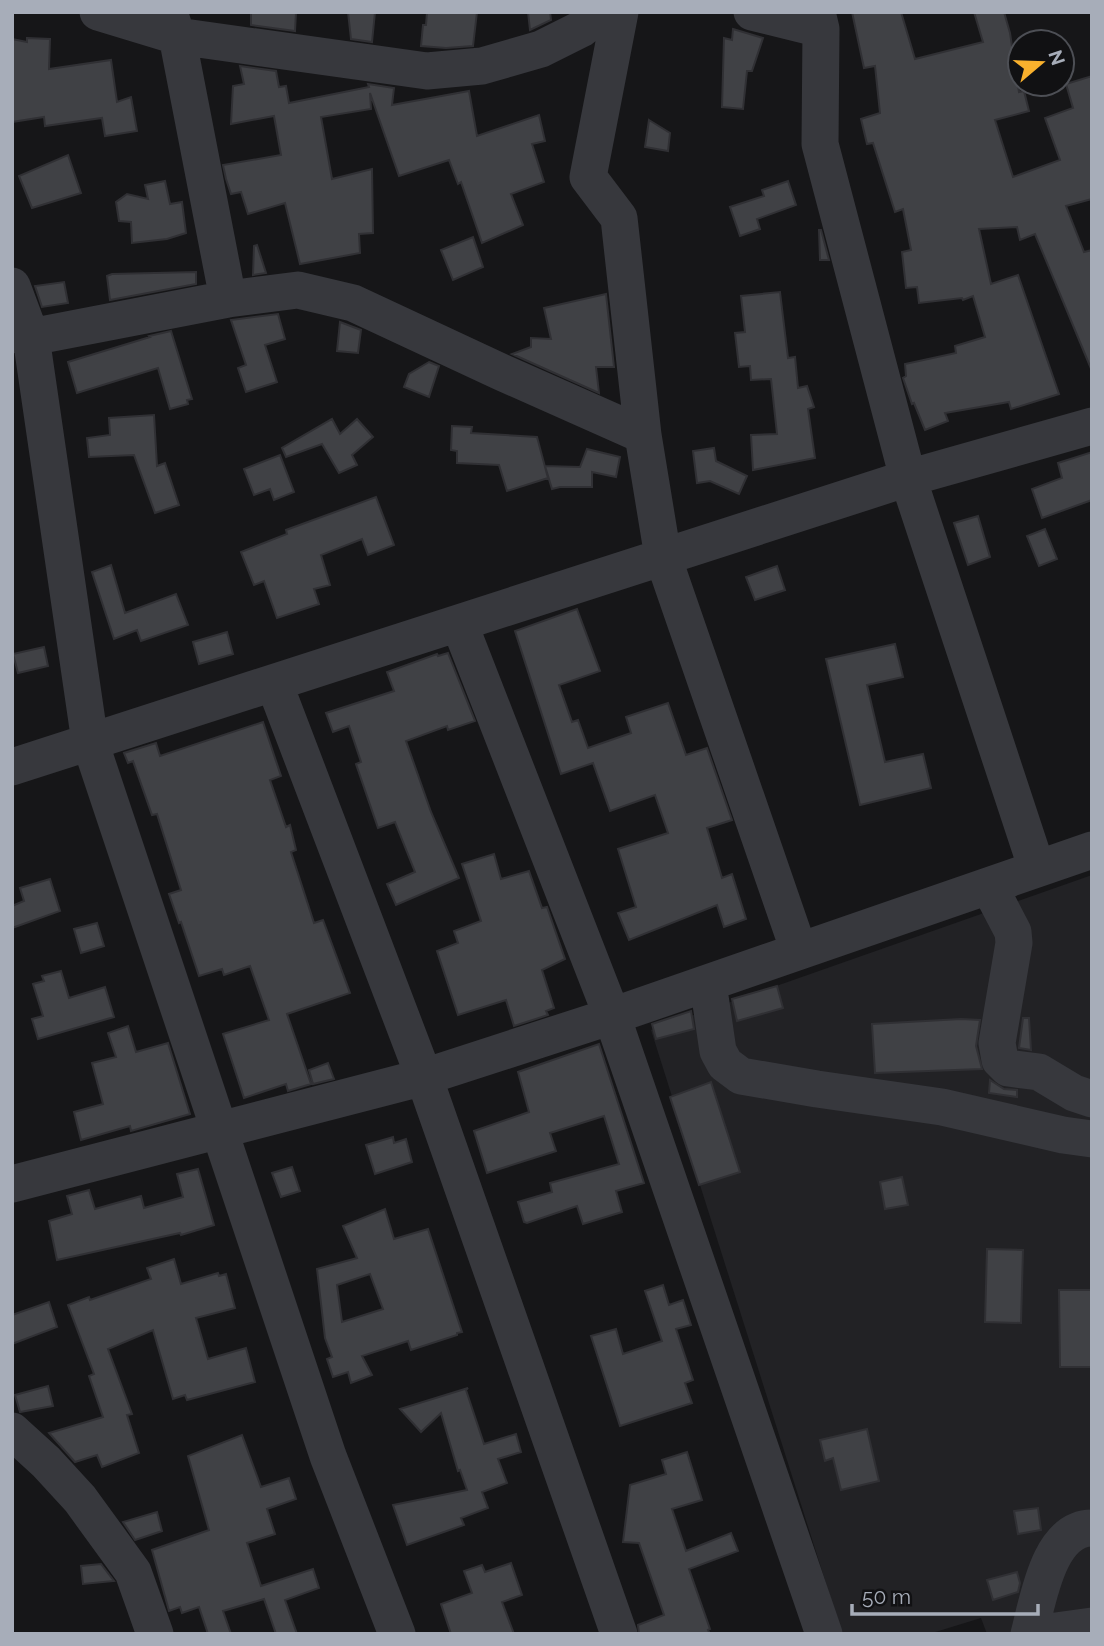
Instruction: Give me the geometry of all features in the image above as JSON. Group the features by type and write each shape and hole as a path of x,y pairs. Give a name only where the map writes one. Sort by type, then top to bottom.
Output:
{"street":[{"path":"98,12 427,71 482,66 541,49 581,29 602,12"},
{"path":"620,12 588,177 619,218 643,435 663,557 799,951"},
{"path":"752,12 819,20 820,144 908,478 1037,869"},
{"path":"173,24 228,299"},
{"path":"12,286 90,742 328,1456 397,1634"},
{"path":"22,336 228,299 299,290 353,303 501,373 643,435"},
{"path":"12,767 908,478 1092,426"},
{"path":"459,623 612,1016 824,1634"},
{"path":"274,683 424,1077 619,1634"},
{"path":"12,1184 424,1077 612,1016 1092,850"},
{"path":"989,886 1013,932 1014,943 997,1043 1000,1060 1008,1068 1039,1072 1074,1093 1092,1099"},
{"path":"708,983 718,1051 725,1064 741,1076 942,1107 1063,1135 1092,1139"},
{"path":"12,1431 80,1499 133,1572 155,1634"},
{"path":"1092,1528 1064,1539 1049,1562 1032,1634 1092,1626"}],"shaded area":[{"path":"1092,875 1092,1634 987,1634 981,1618 929,1634 842,1634 651,1030"}],"building":[{"path":"251,12 296,12 295,31 251,25"},
{"path":"348,12 375,12 372,42 351,39"},
{"path":"427,12 477,12 473,46 421,46"},
{"path":"528,12 550,12 551,20 530,30"},
{"path":"852,12 901,12 915,59 983,42 974,12 1004,12 1009,28 1006,28 1006,98 1026,98 1029,111 995,120 1013,177 1060,160 1045,118 1073,108 1070,98 1076,98 1076,81 1092,76 1092,199 1066,206 1084,252 1092,250 1092,371 1035,234 1020,240 1017,227 979,229 991,284 1018,275 1059,394 1011,409 1009,402 945,413 948,421 925,430 903,378 906,376 905,364 956,353 955,346 985,337 973,296 963,300 919,303 917,287 906,288 902,252 911,250 903,209 895,212 873,143 867,144 861,119 880,113 875,66 864,68"},
{"path":"733,29 763,38 752,71 747,71 743,109 722,107 724,38 732,40"},
{"path":"27,38 50,39 49,69 111,60 117,102 131,97 137,131 105,136 102,118 45,126 44,117 12,122 12,39 27,42"},
{"path":"240,66 276,71 279,87 286,86 289,103 369,87 368,84 394,88 392,105 469,91 477,136 539,115 545,141 532,144 544,182 511,194 523,225 482,243 461,182 458,184 449,160 399,176 370,93 371,109 321,117 332,179 372,169 373,233 359,234 360,253 300,264 285,203 248,214 241,192 231,194 226,179 223,165 281,155 274,116 231,124 233,86 244,84"},
{"path":"649,120 670,133 668,151 645,147"},
{"path":"68,155 81,193 32,208 19,176"},
{"path":"165,181 170,204 182,202 186,233 167,239 132,243 131,222 119,221 116,202 127,194 148,199 145,185"},
{"path":"788,181 796,205 757,219 760,229 740,236 730,207 764,196 762,190"},
{"path":"821,230 829,260 820,260"},
{"path":"473,237 483,267 453,280 441,250"},
{"path":"257,245 266,273 253,275 254,246"},
{"path":"196,272 196,284 110,300 107,276 112,274"},
{"path":"64,282 68,303 42,307 35,286"},
{"path":"780,292 788,358 795,357 798,388 807,386 814,407 808,409 815,458 753,470 751,435 777,434 771,379 751,380 750,366 739,367 735,333 745,332 741,296"},
{"path":"606,294 614,367 596,367 599,393 512,354 531,347 531,338 551,339 544,308"},
{"path":"278,314 285,339 265,345 277,382 246,392 238,368 246,365 231,320"},
{"path":"340,322 361,330 358,353 337,351"},
{"path":"171,331 192,399 187,400 188,404 170,409 158,368 77,393 68,362"},
{"path":"429,362 439,366 429,397 404,387 409,374"},
{"path":"154,415 157,466 165,463 179,505 155,513 134,455 89,457 87,438 110,435 109,418"},
{"path":"332,419 340,434 357,419 373,437 352,455 357,465 339,473 322,444 286,457 282,448"},
{"path":"452,426 472,427 471,433 537,437 548,478 507,491 499,465 457,463 457,451 451,450"},
{"path":"714,448 716,461 747,476 739,494 710,481 697,483 693,451"},
{"path":"587,449 620,457 616,477 592,472 592,487 552,489 545,466 580,467"},
{"path":"1092,452 1092,500 1042,518 1032,489 1062,478 1058,463"},
{"path":"280,455 294,492 274,500 270,489 254,495 244,469"},
{"path":"376,497 394,545 368,555 362,539 321,555 330,585 314,589 319,604 277,618 264,581 254,585 241,552 287,534 286,530"},
{"path":"978,516 990,557 968,565 954,523"},
{"path":"1045,529 1057,559 1039,566 1027,536"},
{"path":"111,565 125,613 176,594 188,625 141,641 137,630 114,639 92,572"},
{"path":"777,566 785,590 755,600 746,577"},
{"path":"577,609 600,671 559,685 572,722 578,720 588,748 631,733 626,717 668,703 686,755 707,748 732,820 707,828 722,878 732,874 746,919 724,927 717,905 629,940 618,913 636,907 618,849 668,833 655,795 610,811 593,763 561,774 515,631"},
{"path":"227,632 233,654 199,664 193,642"},
{"path":"895,644 903,677 867,685 885,762 923,754 931,788 860,805 826,659"},
{"path":"44,647 48,666 18,673 13,654"},
{"path":"448,653 475,721 448,730 447,726 406,741 431,812 459,878 396,905 387,884 415,872 395,822 378,828 356,764 361,762 349,726 333,732 326,713 394,691 387,672 437,654"},
{"path":"263,722 281,776 270,780 286,827 290,825 296,850 291,852 314,923 323,920 350,993 287,1014 311,1084 288,1091 286,1084 244,1098 223,1034 269,1020 250,966 224,975 222,969 199,976 169,894 181,890 157,814 152,815 133,761 128,763 124,753 156,743 160,756"},
{"path":"494,854 501,879 529,871 542,908 547,907 565,959 542,970 554,1008 546,1011 548,1015 514,1026 506,1000 458,1015 437,951 458,943 454,931 481,921 462,864"},
{"path":"50,879 60,911 12,928 12,906 24,901 20,888"},
{"path":"97,923 104,946 81,953 74,929"},
{"path":"61,971 69,998 105,987 114,1017 38,1039 32,1019 43,1016 33,984 44,981 42,976"},
{"path":"777,986 783,1008 737,1021 732,999"},
{"path":"691,1011 694,1029 656,1039 652,1024"},
{"path":"1023,1018 1029,1018 1031,1050 1019,1048"},
{"path":"980,1020 976,1046 982,1069 875,1073 872,1024"},
{"path":"128,1026 136,1052 168,1043 190,1114 131,1131 130,1126 81,1140 74,1112 103,1104 92,1063 116,1057 108,1033"},
{"path":"599,1044 644,1183 616,1191 622,1212 583,1224 577,1206 524,1222 518,1202 552,1192 550,1183 619,1164 604,1116 550,1133 556,1151 487,1173 474,1131 529,1112 518,1072"},
{"path":"328,1063 334,1079 313,1084 309,1070"},
{"path":"990,1080 1004,1089 1017,1090 1017,1097 989,1093"},
{"path":"711,1082 740,1172 699,1185 670,1097"},
{"path":"393,1137 394,1143 406,1139 412,1162 375,1174 366,1145"},
{"path":"292,1167 300,1191 281,1197 272,1173"},
{"path":"198,1169 214,1225 181,1235 180,1233 57,1260 49,1221 72,1214 67,1196 89,1190 95,1209 141,1196 144,1208 183,1197 177,1174"},
{"path":"902,1177 908,1205 885,1209 880,1182"},
{"path":"385,1209 394,1239 428,1229 462,1332 411,1350 408,1341 362,1356 372,1375 351,1383 348,1372 333,1377 327,1359 332,1357 325,1338 317,1269 357,1258 343,1226","holes":["370,1274 383,1309 342,1322 337,1285"]},
{"path":"987,1249 1023,1250 1021,1323 985,1322"},
{"path":"174,1259 181,1284 218,1273 219,1276 226,1274 235,1308 196,1318 208,1359 246,1348 255,1382 187,1400 185,1395 173,1399 153,1330 108,1349 132,1414 127,1415 139,1453 102,1467 97,1455 75,1462 49,1433 103,1417 89,1376 94,1374 68,1305 151,1279 147,1268"},
{"path":"663,1285 669,1305 683,1300 691,1325 676,1329 693,1380 685,1383 692,1403 620,1426 591,1336 616,1329 623,1354 662,1341 645,1291"},
{"path":"1059,1290 1092,1290 1092,1367 1060,1367"},
{"path":"49,1302 57,1327 12,1344 12,1315"},
{"path":"48,1386 53,1406 20,1412 15,1395"},
{"path":"468,1388 466,1390 484,1444 516,1434 521,1452 498,1459 507,1483 482,1492 488,1508 461,1518 464,1525 407,1545 393,1505 467,1490 460,1470 458,1471 441,1413 421,1432 400,1409"},
{"path":"867,1429 879,1481 841,1490 833,1458 825,1461 820,1440"},
{"path":"242,1435 261,1487 289,1478 296,1499 267,1509 275,1534 247,1543 261,1586 313,1569 319,1588 285,1600 297,1634 276,1634 264,1599 223,1611 231,1634 208,1634 199,1607 182,1613 180,1607 169,1611 152,1550 209,1530 188,1456"},
{"path":"687,1452 702,1500 672,1509 686,1551 731,1533 738,1551 689,1569 710,1634 639,1634 638,1625 664,1615 639,1543 623,1542 630,1485 666,1474 662,1460"},
{"path":"1038,1508 1041,1530 1018,1534 1014,1511"},
{"path":"157,1512 162,1531 135,1540 123,1522"},
{"path":"511,1563 522,1595 502,1602 514,1634 451,1634 441,1604 472,1593 464,1571 482,1565 485,1572"},
{"path":"101,1564 114,1581 83,1584 81,1566"},
{"path":"1017,1572 1020,1583 1018,1592 993,1600 987,1580"}]}
